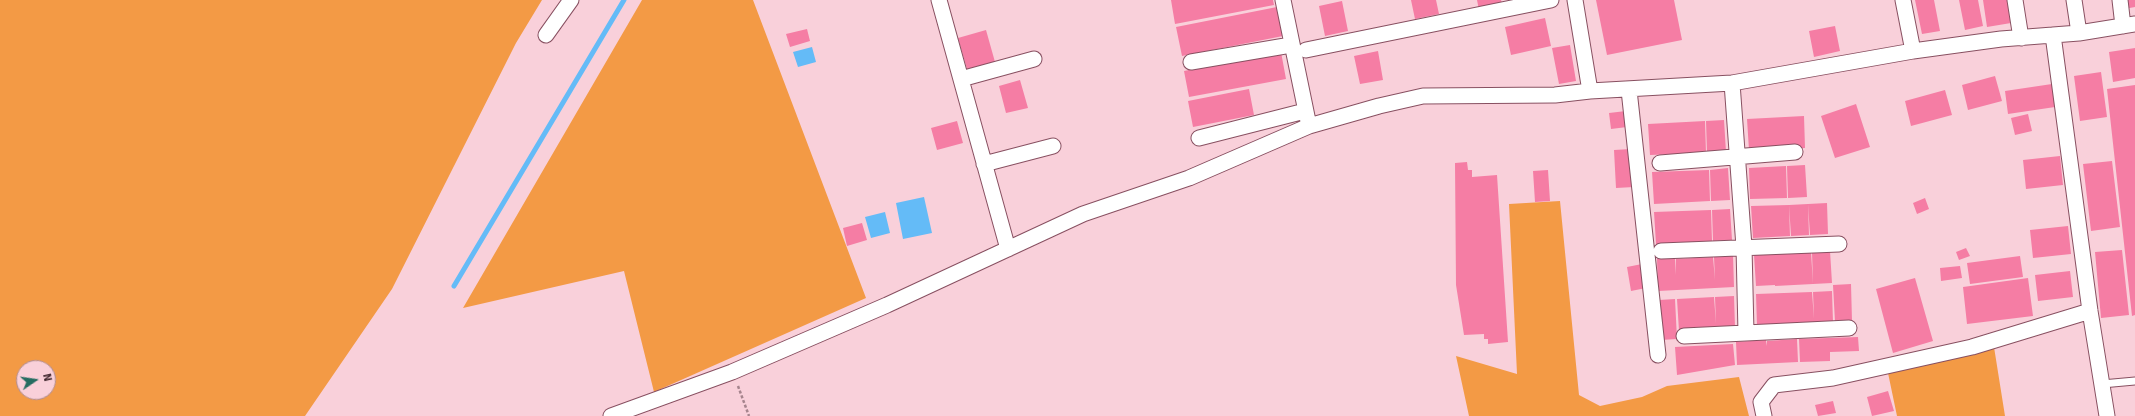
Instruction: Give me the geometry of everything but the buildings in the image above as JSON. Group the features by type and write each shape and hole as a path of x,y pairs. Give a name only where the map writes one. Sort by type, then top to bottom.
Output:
{"street":[{"path":"546,35 571,0"},
{"path":"939,0 1008,249"},
{"path":"1283,0 1309,126"},
{"path":"1306,50 1551,0"},
{"path":"1575,0 1590,91"},
{"path":"1903,0 1913,51"},
{"path":"2014,0 2021,38"},
{"path":"2074,0 2079,34"},
{"path":"611,416 732,372 887,305 1083,214 1189,178 1309,126 1379,106 1423,96 1555,95 1590,91 1732,83 1913,51 2021,38 2079,34 2129,25 2120,0"},
{"path":"2053,35 2090,311 2107,416"},
{"path":"1191,62 1292,44"},
{"path":"961,79 1034,59"},
{"path":"1732,83 1744,247 1746,333"},
{"path":"1629,90 1658,355"},
{"path":"1199,138 1305,111"},
{"path":"984,164 1053,146"},
{"path":"1660,163 1795,152"},
{"path":"1661,251 1840,244"},
{"path":"1764,416 1761,402 1774,386 1833,378 1972,347 2090,311"},
{"path":"1684,336 1849,328"}],"lane":[{"path":"2102,384 2135,380"}],"path":[{"path":"732,372 749,416"}],"shaded area":[{"path":"0,0 542,0 516,43 392,289 305,416 0,416"},
{"path":"642,0 753,0 866,298 654,392 624,271 463,308"},
{"path":"1560,201 1579,395 1600,406 1642,397 1667,386 1739,377 1749,416 1469,416 1456,356 1517,374 1509,204"},
{"path":"1994,347 2005,416 1897,416 1888,373"}],"water":[{"path":"812,47 816,62 798,67 793,52"},
{"path":"924,197 932,233 903,239 896,203"},
{"path":"885,212 890,233 871,238 865,217"}],"waterway":[{"path":"454,286 624,0"}]}
